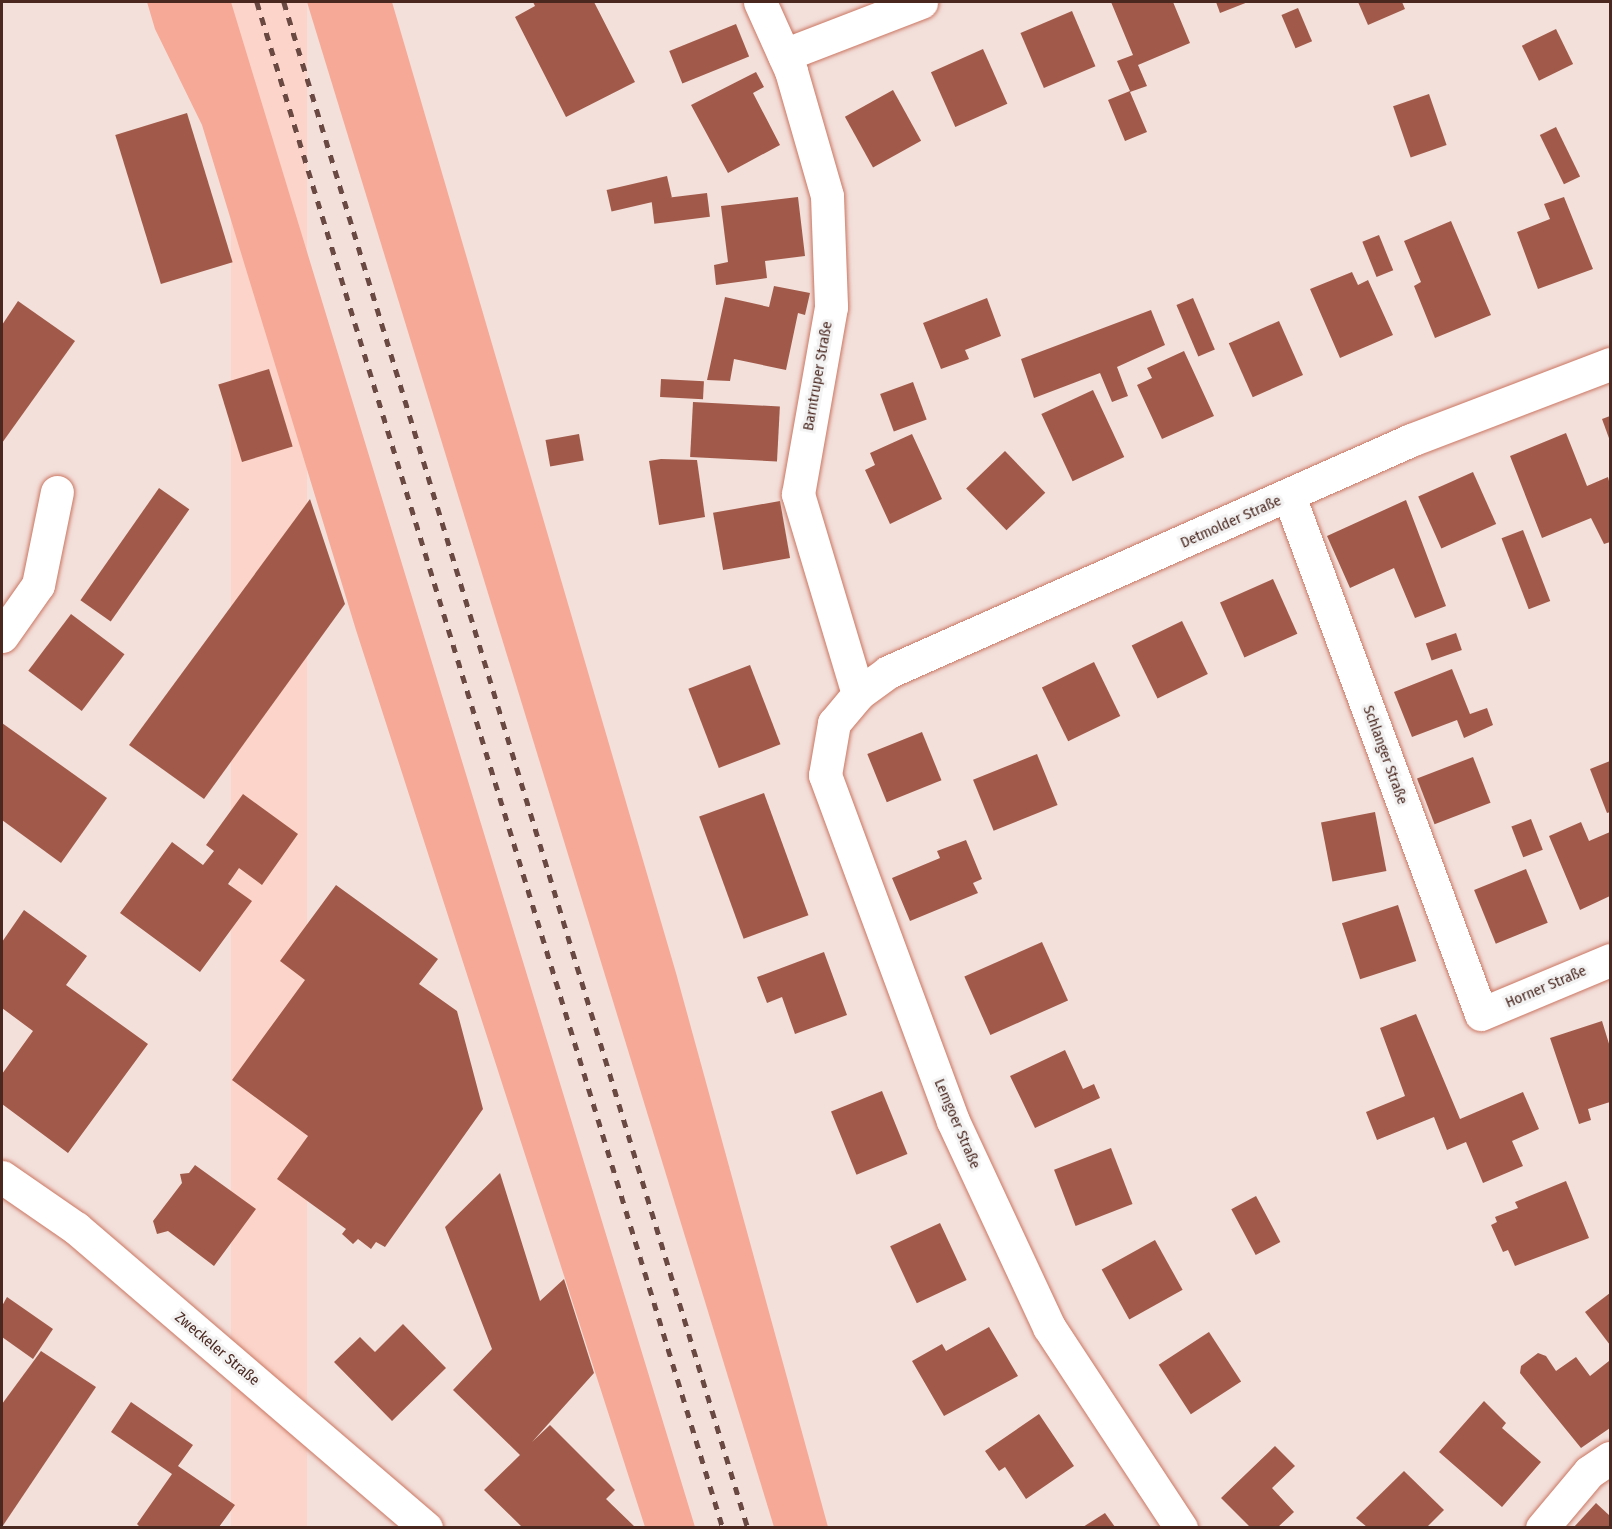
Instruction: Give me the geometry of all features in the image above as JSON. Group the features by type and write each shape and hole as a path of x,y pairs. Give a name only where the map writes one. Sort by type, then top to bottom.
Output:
{"street":[{"name":"Barntruper Straße","path":"760,2 784,55 827,196 831,307 798,494 858,694"},
{"path":"784,55 921,2"},
{"name":"Detmolder Straße","path":"858,694 888,672 1411,440 1611,364"},
{"path":"2,636 38,585 57,492"},
{"name":"Schlanger Straße","path":"1289,496 1480,1014"},
{"name":"Lemgoer Straße","path":"858,694 834,723 825,775 953,1121 1049,1327 1180,1527"},
{"name":"Horner Straße","path":"1480,1014 1611,960"},
{"name":"Zweckeler Straße","path":"2,1177 76,1228 426,1527"},
{"path":"1542,1527 1589,1472 1611,1458"}],"shaded area":[{"path":"147,2 231,2 695,1527 645,1527 356,630 202,125 155,29"},
{"path":"231,2 307,2 307,1528 231,1528"},
{"path":"307,2 392,2 676,973 828,1527 774,1527"}],"building":[{"path":"533,2 594,2 635,82 566,117 515,17 535,6"},
{"path":"1111,2 1173,2 1190,43 1138,65 1147,86 1130,92 1147,132 1125,141 1108,100 1130,91 1117,61 1133,55"},
{"path":"1216,2 1248,2 1220,13"},
{"path":"1358,2 1402,2 1405,9 1368,25"},
{"path":"1298,8 1312,41 1295,48 1281,15"},
{"path":"1072,11 1095,66 1044,88 1020,33"},
{"path":"736,24 749,56 682,83 669,51"},
{"path":"1556,29 1573,64 1539,81 1522,46"},
{"path":"983,49 1007,104 955,127 931,72"},
{"path":"756,72 764,87 753,93 780,145 728,173 691,105"},
{"path":"893,90 921,141 873,167 845,117"},
{"path":"1429,94 1447,145 1411,157 1393,106"},
{"path":"187,113 233,262 161,284 115,135"},
{"path":"1556,127 1580,176 1564,184 1540,135"},
{"path":"667,176 672,197 612,211 607,190"},
{"path":"707,193 710,217 654,224 651,200"},
{"path":"798,197 805,256 765,261 767,278 716,285 714,265 728,262 721,206"},
{"path":"1564,197 1593,269 1538,289 1517,232 1550,219 1544,204"},
{"path":"1451,221 1491,315 1435,338 1414,286 1421,282 1404,241"},
{"path":"1379,235 1393,270 1377,277 1362,242"},
{"path":"1352,272 1358,285 1368,280 1393,335 1340,358 1310,289"},
{"path":"774,286 810,293 805,315 798,313 786,370 734,359 730,381 707,380 725,297 769,307"},
{"path":"987,298 1001,336 965,350 969,359 941,369 923,323"},
{"path":"1193,298 1215,350 1198,357 1176,305"},
{"path":"18,301 75,341 2,443 2,325"},
{"path":"1151,310 1165,345 1117,367 1128,396 1112,402 1100,373 1034,398 1021,359"},
{"path":"1279,321 1303,375 1253,397 1229,343"},
{"path":"1184,351 1214,416 1162,439 1137,385 1152,378 1147,368"},
{"path":"269,369 293,446 242,462 218,384"},
{"path":"661,379 704,381 703,399 660,397"},
{"path":"913,382 927,420 894,432 880,394"},
{"path":"1093,390 1124,457 1073,481 1041,414"},
{"path":"693,402 780,407 777,461 690,457"},
{"path":"1610,416 1610,441 1602,419"},
{"path":"1566,433 1587,486 1608,477 1610,542 1604,544 1591,518 1542,538 1510,456"},
{"path":"579,434 584,461 550,466 546,440"},
{"path":"912,434 942,499 890,524 865,470 875,465 870,453"},
{"path":"1005,451 1045,493 1006,530 966,489"},
{"path":"697,460 705,517 659,525 649,461"},
{"path":"1473,472 1496,524 1441,548 1418,496"},
{"path":"159,488 189,509 111,621 80,600"},
{"path":"310,499 345,604 204,799 129,745"},
{"path":"1406,500 1446,606 1415,618 1394,568 1350,588 1327,536"},
{"path":"780,501 790,558 723,570 713,513"},
{"path":"1523,530 1550,601 1529,609 1502,538"},
{"path":"1273,579 1297,634 1244,657 1220,603"},
{"path":"71,614 125,654 82,711 28,671"},
{"path":"1182,621 1208,674 1158,699 1132,646"},
{"path":"1456,633 1462,650 1432,660 1426,643"},
{"path":"1094,662 1120,716 1068,741 1042,687"},
{"path":"750,665 780,744 719,768 688,689"},
{"path":"1452,669 1470,714 1487,708 1493,725 1464,738 1457,720 1412,737 1394,692"},
{"path":"2,723 107,798 61,863 2,820"},
{"path":"922,732 941,780 887,802 867,754"},
{"path":"1037,754 1058,805 994,831 973,780"},
{"path":"1473,757 1491,803 1435,824 1417,779"},
{"path":"1610,761 1610,812 1607,813 1590,769"},
{"path":"764,793 808,915 744,939 699,817"},
{"path":"243,794 298,834 262,885 239,868 228,884 252,901 200,972 120,913 172,842 203,865 214,851 206,845"},
{"path":"1375,812 1386,871 1332,881 1321,822"},
{"path":"1531,819 1543,850 1523,857 1511,827"},
{"path":"1581,822 1589,841 1610,832 1610,896 1580,910 1549,836"},
{"path":"966,840 982,879 973,883 978,893 910,921 892,878 940,858 937,851"},
{"path":"1526,869 1548,923 1496,944 1474,890"},
{"path":"336,885 438,959 419,984 457,1011 483,1109 385,1247 376,1242 371,1249 358,1239 353,1244 342,1234 346,1229 277,1179 308,1136 232,1080 305,980 280,961"},
{"path":"1398,905 1416,961 1360,979 1342,923"},
{"path":"24,910 87,956 66,985 148,1044 68,1153 2,1104 2,1074 33,1031 2,1008 2,942"},
{"path":"1042,942 1068,1000 990,1035 964,977"},
{"path":"824,952 847,1015 795,1034 782,997 767,1003 757,977"},
{"path":"1416,1014 1460,1119 1523,1092 1539,1129 1512,1141 1523,1166 1483,1183 1466,1142 1447,1150 1434,1117 1377,1140 1366,1112 1405,1096 1380,1028"},
{"path":"1602,1021 1610,1047 1610,1102 1588,1109 1591,1120 1579,1124 1550,1038"},
{"path":"1065,1050 1083,1089 1094,1084 1100,1098 1035,1128 1010,1076"},
{"path":"882,1091 907,1154 856,1175 831,1112"},
{"path":"1111,1148 1133,1204 1076,1226 1054,1170"},
{"path":"195,1165 256,1209 214,1266 168,1231 157,1234 153,1221 182,1183 180,1174 189,1173"},
{"path":"500,1173 540,1301 564,1279 594,1373 532,1442 550,1425 615,1490 606,1499 635,1527 522,1527 484,1490 520,1455 453,1390 492,1349 445,1227"},
{"path":"1566,1181 1589,1238 1515,1266 1508,1250 1503,1252 1491,1225 1497,1222 1495,1217 1518,1208 1515,1202"},
{"path":"1256,1196 1280,1242 1256,1255 1231,1209"},
{"path":"940,1223 967,1280 917,1303 890,1246"},
{"path":"1155,1240 1183,1290 1129,1319 1102,1270"},
{"path":"1610,1293 1610,1345 1585,1312"},
{"path":"7,1297 53,1329 33,1359 2,1337 2,1306"},
{"path":"403,1324 446,1368 392,1421 334,1362 360,1337 375,1352"},
{"path":"989,1327 1018,1376 944,1416 912,1361 942,1344 946,1351"},
{"path":"1209,1332 1241,1381 1191,1414 1159,1365"},
{"path":"41,1351 96,1387 2,1527 2,1404"},
{"path":"1538,1353 1546,1356 1556,1371 1576,1357 1590,1376 1609,1361 1610,1428 1581,1448 1520,1373 1521,1366"},
{"path":"1484,1401 1506,1423 1502,1428 1541,1462 1502,1507 1439,1452"},
{"path":"131,1402 193,1445 178,1466 235,1505 219,1527 140,1527 137,1524 172,1474 111,1432"},
{"path":"1039,1414 1074,1466 1026,1499 1005,1467 999,1471 985,1451"},
{"path":"1275,1446 1295,1466 1272,1488 1294,1512 1278,1527 1250,1527 1221,1498"},
{"path":"1404,1471 1444,1510 1427,1527 1367,1527 1356,1518"},
{"path":"1596,1503 1610,1516 1610,1527 1574,1527"},
{"path":"1105,1513 1115,1527 1083,1527"}],"railway":[{"path":"257,2 723,1528"},
{"path":"284,2 748,1528"}]}
